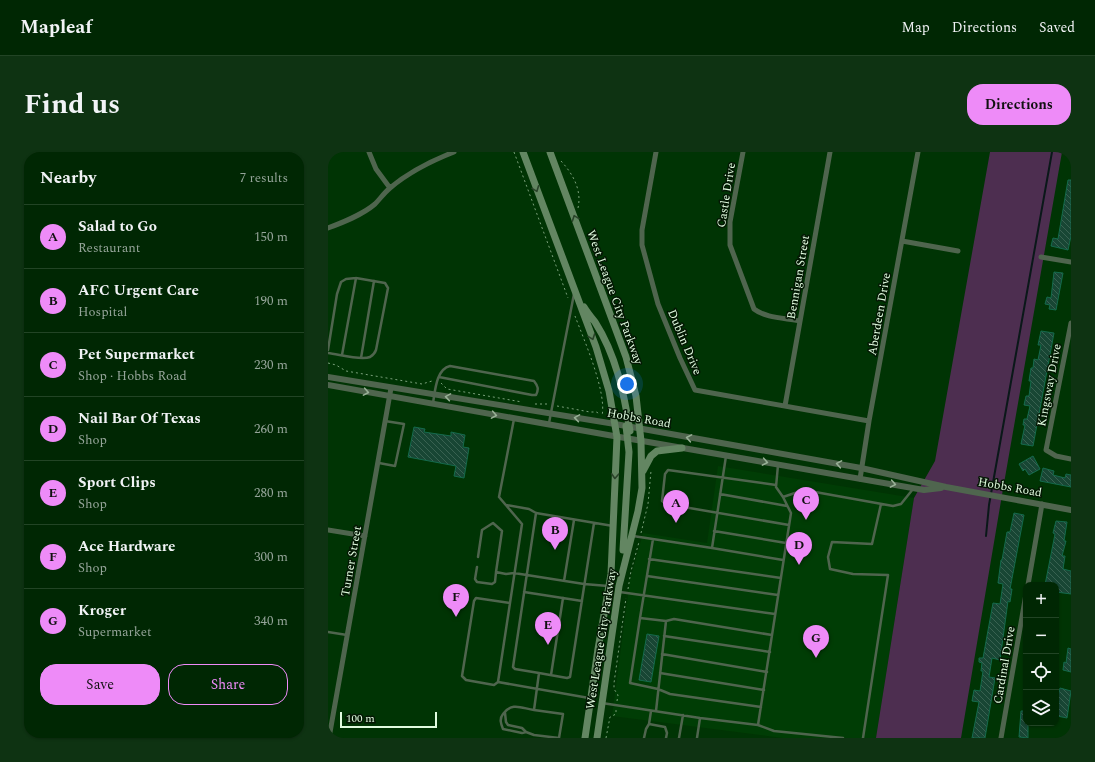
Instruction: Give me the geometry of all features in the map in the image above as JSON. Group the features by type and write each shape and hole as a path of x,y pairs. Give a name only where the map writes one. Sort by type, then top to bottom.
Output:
{"main road":[{"name":"West League City Parkway","path":"523,152 598,355 609,391 617,437 611,574 585,738"},
{"name":"West League City Parkway","path":"550,152 626,357 636,396 641,441 642,488 638,511 618,589 597,738"},
{"path":"575,292 595,323 612,358 621,386 628,427 629,452 625,532 618,589"},
{"path":"642,473 649,458 657,451 682,448"},
{"path":"591,698 602,703"}],"street":[{"path":"369,152 376,169 390,188"},
{"path":"328,228 342,223 362,212 374,204 390,188 430,161 454,152"},
{"name":"Dublin Drive","path":"656,152 642,230 642,245 658,304 695,390 869,421"},
{"name":"Castle Drive","path":"743,152 730,222 730,245 754,309 765,314 800,321"},
{"name":"Bennigan Street","path":"785,406 830,152"},
{"name":"Aberdeen Drive","path":"860,479 869,421 918,152"},
{"path":"902,241 958,251"},
{"path":"1040,257 1071,262"},
{"name":"Kingsway Drive","path":"1071,323 1046,450 1056,456 1071,459"},
{"name":"Hobbs Road","path":"328,377 615,424 861,468 946,487 1071,510"},
{"name":"Hobbs Road","path":"328,385 924,490 946,487"},
{"name":"Turner Street","path":"329,738 391,388"},
{"path":"1029,582 1042,504"},
{"path":"328,530 365,536"},
{"name":"Cardinal Drive","path":"1001,738 1023,611"}],"lane":[{"path":"342,355 356,278"},
{"path":"356,278 374,281 385,283 388,288 376,350 373,355 369,358 362,358 328,351 339,286 341,282 346,279 356,278"},
{"path":"362,358 374,281"},
{"path":"549,425 575,292"},
{"path":"433,404 439,377 446,367 450,366 534,381 538,386 538,392 536,395 532,395 439,377"},
{"path":"498,682 522,524 499,497 514,418"},
{"path":"378,463 395,466 404,424 385,421"},
{"path":"712,548 726,456"},
{"path":"758,725 791,513 776,487 778,464"},
{"path":"776,485 670,470 665,474 662,501 664,503 789,525"},
{"path":"783,497 804,490 893,506 901,504 914,488"},
{"path":"720,494 787,506"},
{"path":"863,738 888,574 853,574 830,569 828,557 832,542 872,544 880,504"},
{"path":"506,505 529,509 536,513 613,526"},
{"path":"536,513 513,667 515,669 539,674 567,678 570,677 594,523"},
{"path":"564,581 574,520"},
{"path":"477,567 475,579 477,582 492,584 495,582 502,531 493,522 482,530 478,557"},
{"path":"714,532 786,543"},
{"path":"631,536 784,560"},
{"path":"653,539 630,683 658,688 670,694 761,707"},
{"path":"649,560 781,578"},
{"path":"496,572 506,574 514,573 584,584 609,586"},
{"path":"646,576 778,595"},
{"path":"618,589 644,595 775,614"},
{"path":"524,592 582,601"},
{"path":"510,603 476,598 474,601 462,676 466,680 494,685 498,682 591,698"},
{"path":"551,676 563,598"},
{"path":"640,618 666,621 674,619 772,634"},
{"path":"656,711 666,621"},
{"path":"328,632 347,636"},
{"path":"664,636 770,652"},
{"path":"662,654 766,672"},
{"path":"660,673 764,690"},
{"path":"534,710 539,674"},
{"path":"602,703 758,725 774,731 843,738"},
{"path":"505,713 506,722 508,725 522,728 526,732 534,735 559,738 563,714 514,706 507,708 500,722 503,729 510,732 526,732"},
{"path":"644,738 649,724 651,711"},
{"path":"679,738 683,715"},
{"path":"697,738 700,718"},
{"path":"649,724 665,727 666,738"}],"path":[{"path":"514,152 593,366 602,400 602,416 599,416 597,412 545,403 534,404"},
{"path":"328,363 336,364 346,371 422,384 432,381 438,382 442,383 447,389 527,403"}],"shaded area":[{"path":"990,152 1062,152 961,738 876,738 914,498 935,461"},
{"path":"718,466 914,498 876,738 783,738 612,716 630,580 643,533 707,543"}],"building":[{"path":"1068,180 1071,180 1071,236 1068,250 1051,246 1053,238 1058,239"},
{"path":"1054,272 1063,273 1056,310 1049,309 1050,305 1045,304 1047,297 1051,298"},
{"path":"1041,331 1054,333 1033,446 1021,444 1025,425 1023,425 1024,419 1027,419 1030,406 1024,405 1026,396 1029,396 1031,368 1033,368 1034,359 1038,360 1041,345 1038,345"},
{"path":"414,427 425,429 424,432 451,436 451,432 465,435 463,447 469,448 464,478 454,476 456,466 408,457"},
{"path":"1033,456 1040,469 1029,475 1025,469 1023,471 1019,464"},
{"path":"1043,468 1054,471 1053,475 1065,478 1066,474 1071,475 1071,487 1040,481"},
{"path":"1014,513 1024,515 1010,589 1012,589 1010,602 1008,601 1000,660 992,658 989,677 995,678 985,738 972,738 979,702 972,701 974,690 980,691 983,671 981,671 982,663 979,662 979,658 983,658 993,603 1000,604 1003,584 998,583 1001,560 1007,532 1010,532"},
{"path":"1056,521 1067,522 1064,541 1066,541 1062,556 1065,556 1063,569 1071,571 1071,594 1059,592 1059,582 1046,582 1055,534 1053,533"},
{"path":"647,634 659,636 651,682 639,680"},
{"path":"1068,648 1071,649 1071,672 1063,670 1064,662 1066,663"},
{"path":"1060,688 1071,691 1067,718 1059,716"},
{"path":"1021,711 1023,711 1023,726 1028,726 1028,738 1019,737"}],"waterway":[{"path":"986,536 989,505 1052,152"}],"place":[{"name":"Pet Supermarket","path":"806,520"},
{"name":"Salad to Go","path":"676,523"},
{"name":"AFC Urgent Care","path":"555,550"},
{"name":"Nail Bar Of Texas","path":"799,565"},
{"name":"Ace Hardware","path":"456,617"},
{"name":"Sport Clips","path":"548,645"},
{"name":"Kroger","path":"816,658"}]}
